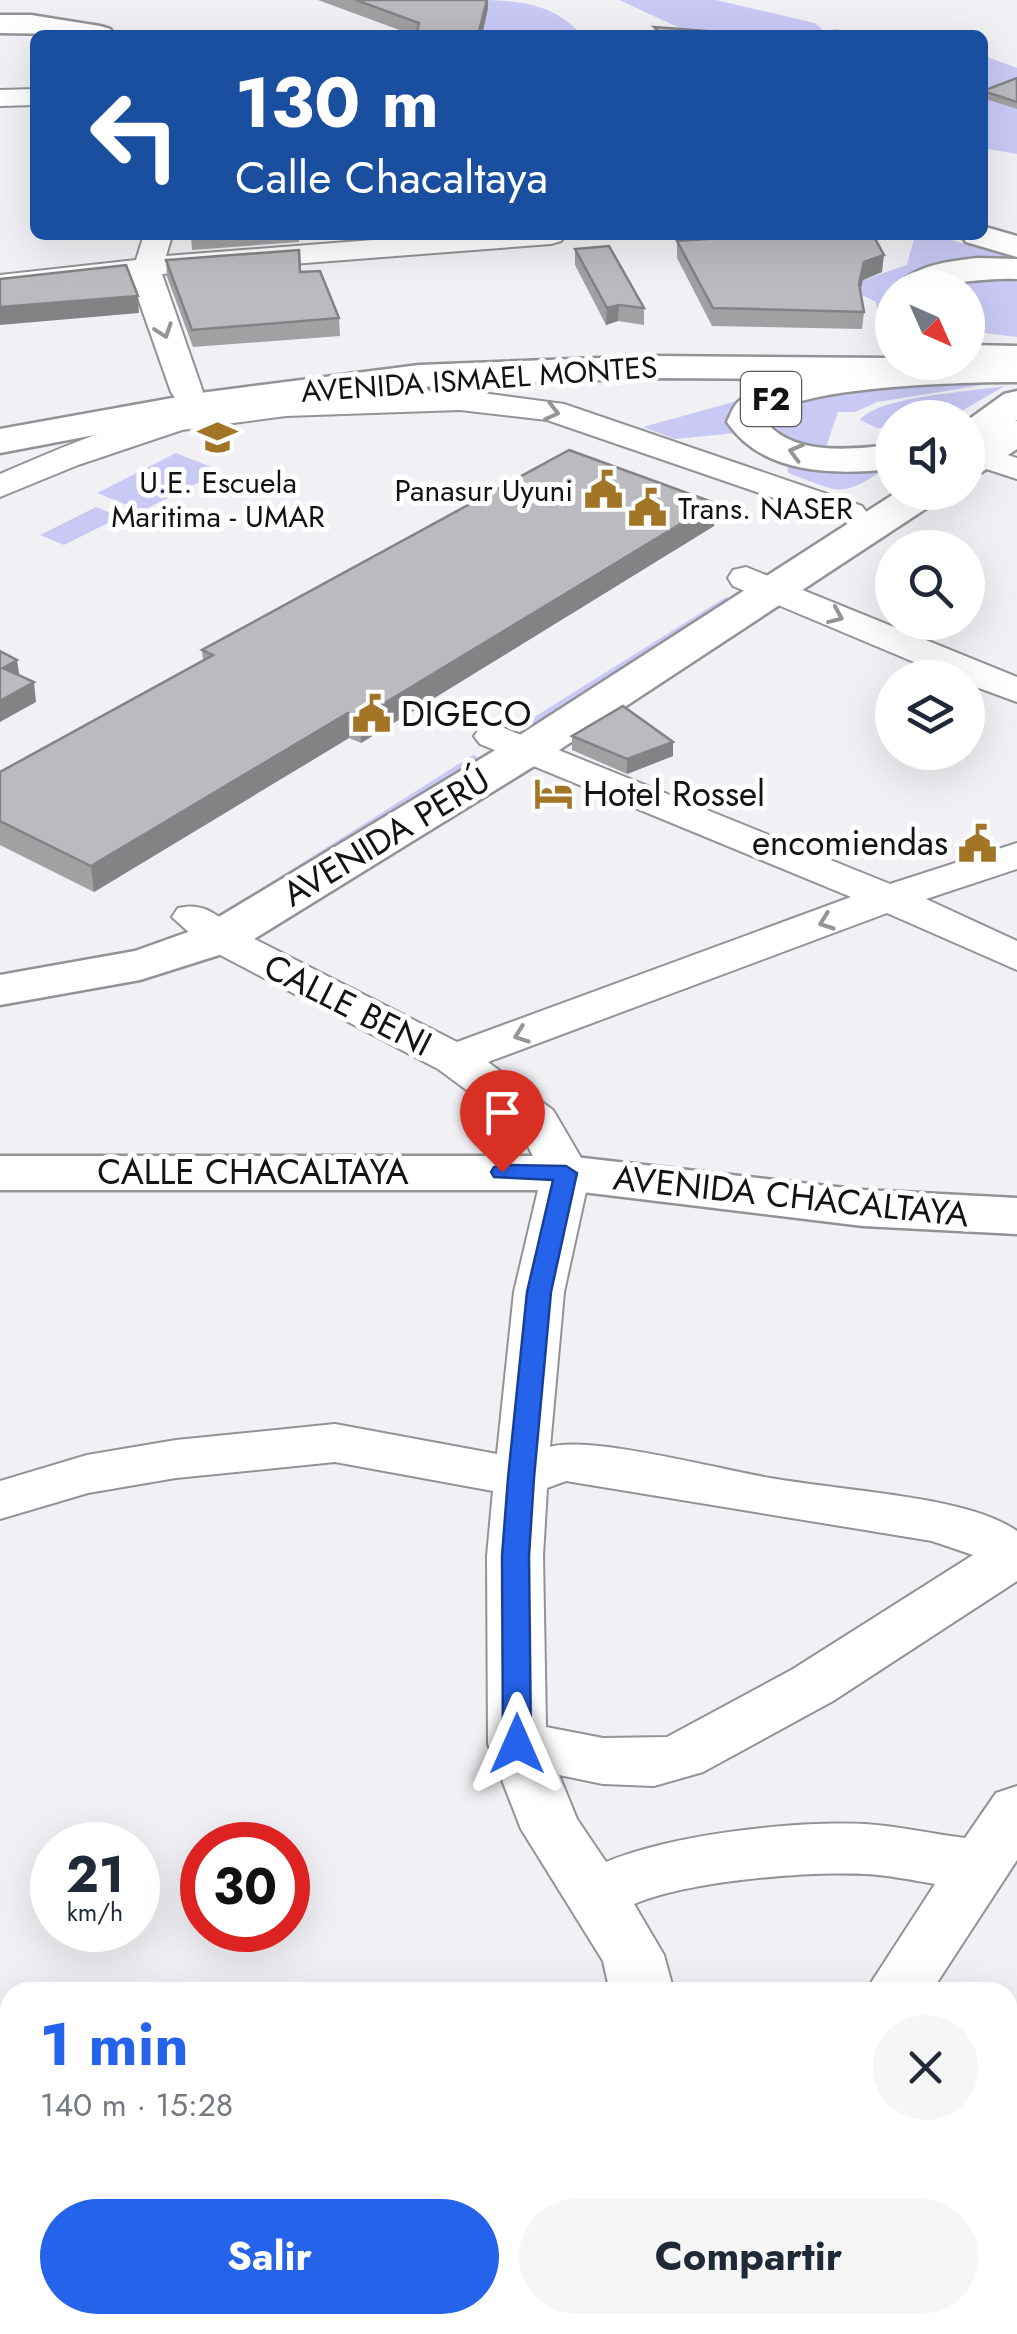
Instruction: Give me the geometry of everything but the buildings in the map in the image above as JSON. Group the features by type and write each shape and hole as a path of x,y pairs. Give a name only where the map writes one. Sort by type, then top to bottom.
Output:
{"main road":[{"path":"0,10 84,30"},
{"path":"0,24 57,30"},
{"path":"962,270 1017,269"},
{"name":"F2","path":"985,352 1017,346"},
{"name":"AVENIDA ISMAEL MONTES","path":"9,431 182,406 342,370 551,356 875,356"},
{"name":"AVENIDA ISMAEL MONTES","path":"985,356 1017,357"},
{"name":"AVENIDA ISMAEL MONTES","path":"9,431 420,376 875,358"},
{"name":"F2","path":"985,361 1017,371"},
{"name":"F2","path":"875,374 795,390 764,401 751,410 746,422 764,442 801,454 852,460 875,458"},
{"path":"999,455 1017,402"},
{"path":"9,431 74,445 77,450 66,458"},
{"name":"AVENIDA PERÚ","path":"0,990 146,966 511,743 761,585 874,507"},
{"name":"CALLE CHACALTAYA","path":"0,1172 566,1173"},
{"name":"AVENIDA CHACALTAYA","path":"566,1173 863,1208 1017,1216"}],"street":[{"path":"0,98 30,97"},
{"path":"156,240 146,277 182,406"},
{"path":"0,284 412,240"},
{"path":"0,487 182,406 460,400 526,406 580,419 874,507"},
{"path":"761,585 1017,691"},
{"path":"511,743 890,898 1017,957"},
{"path":"454,1059 1017,855"},
{"name":"CALLE BENI","path":"207,928 454,1059 537,1120 566,1173"},
{"path":"566,1173 539,1292 521,1478 516,1556 517,1744 551,1828 633,1955 640,1982"},
{"path":"0,1500 87,1474 176,1459 335,1443 521,1478 563,1462 618,1469 773,1498 932,1521 981,1534 1001,1546 1006,1555 1000,1565 813,1685 682,1756 654,1764 603,1762 517,1744"},
{"path":"903,1982 1017,1810"},
{"path":"594,1894 655,1868 754,1855 865,1848 978,1864"}],"shaded area":[{"path":"477,0 534,6 560,16 576,30 471,30 487,8 475,8"},
{"path":"619,0 716,0 815,23 823,30 684,30"},
{"path":"988,57 1017,68 1017,154 988,149"},
{"path":"914,240 951,240 1017,259 1017,264 892,270 907,265"},
{"path":"875,276 875,302 860,294 863,280"},
{"path":"985,278 1017,282 1017,337 985,333"},
{"path":"995,383 875,400 855,412 838,412 826,447 789,441 766,418 798,399 870,386"},
{"path":"1005,386 981,400 905,400"},
{"path":"737,401 730,416 736,433 675,439 643,427"},
{"path":"875,410 875,427 860,420"},
{"path":"176,453 221,471 142,511 97,493"},
{"path":"803,464 875,468 875,475 847,489 838,489 788,473 787,468"},
{"path":"96,507 120,517 64,545 40,535"},
{"path":"726,597 739,602 543,727 528,721"},
{"path":"473,755 487,762 251,910 237,904"}],"place":[{"name":"U.E. Escuela Maritima - UMAR","path":"218,438"},
{"name":"Panasur Uyuni","path":"603,490"},
{"name":"Trans. NASER","path":"648,508"},
{"name":"DIGECO","path":"371,714"},
{"name":"Hotel Rossel","path":"553,794"},
{"name":"encomiendas","path":"978,843"}],"route":[{"path":"502,1172 566,1173 539,1292 521,1478 516,1556 517,1744"}]}
